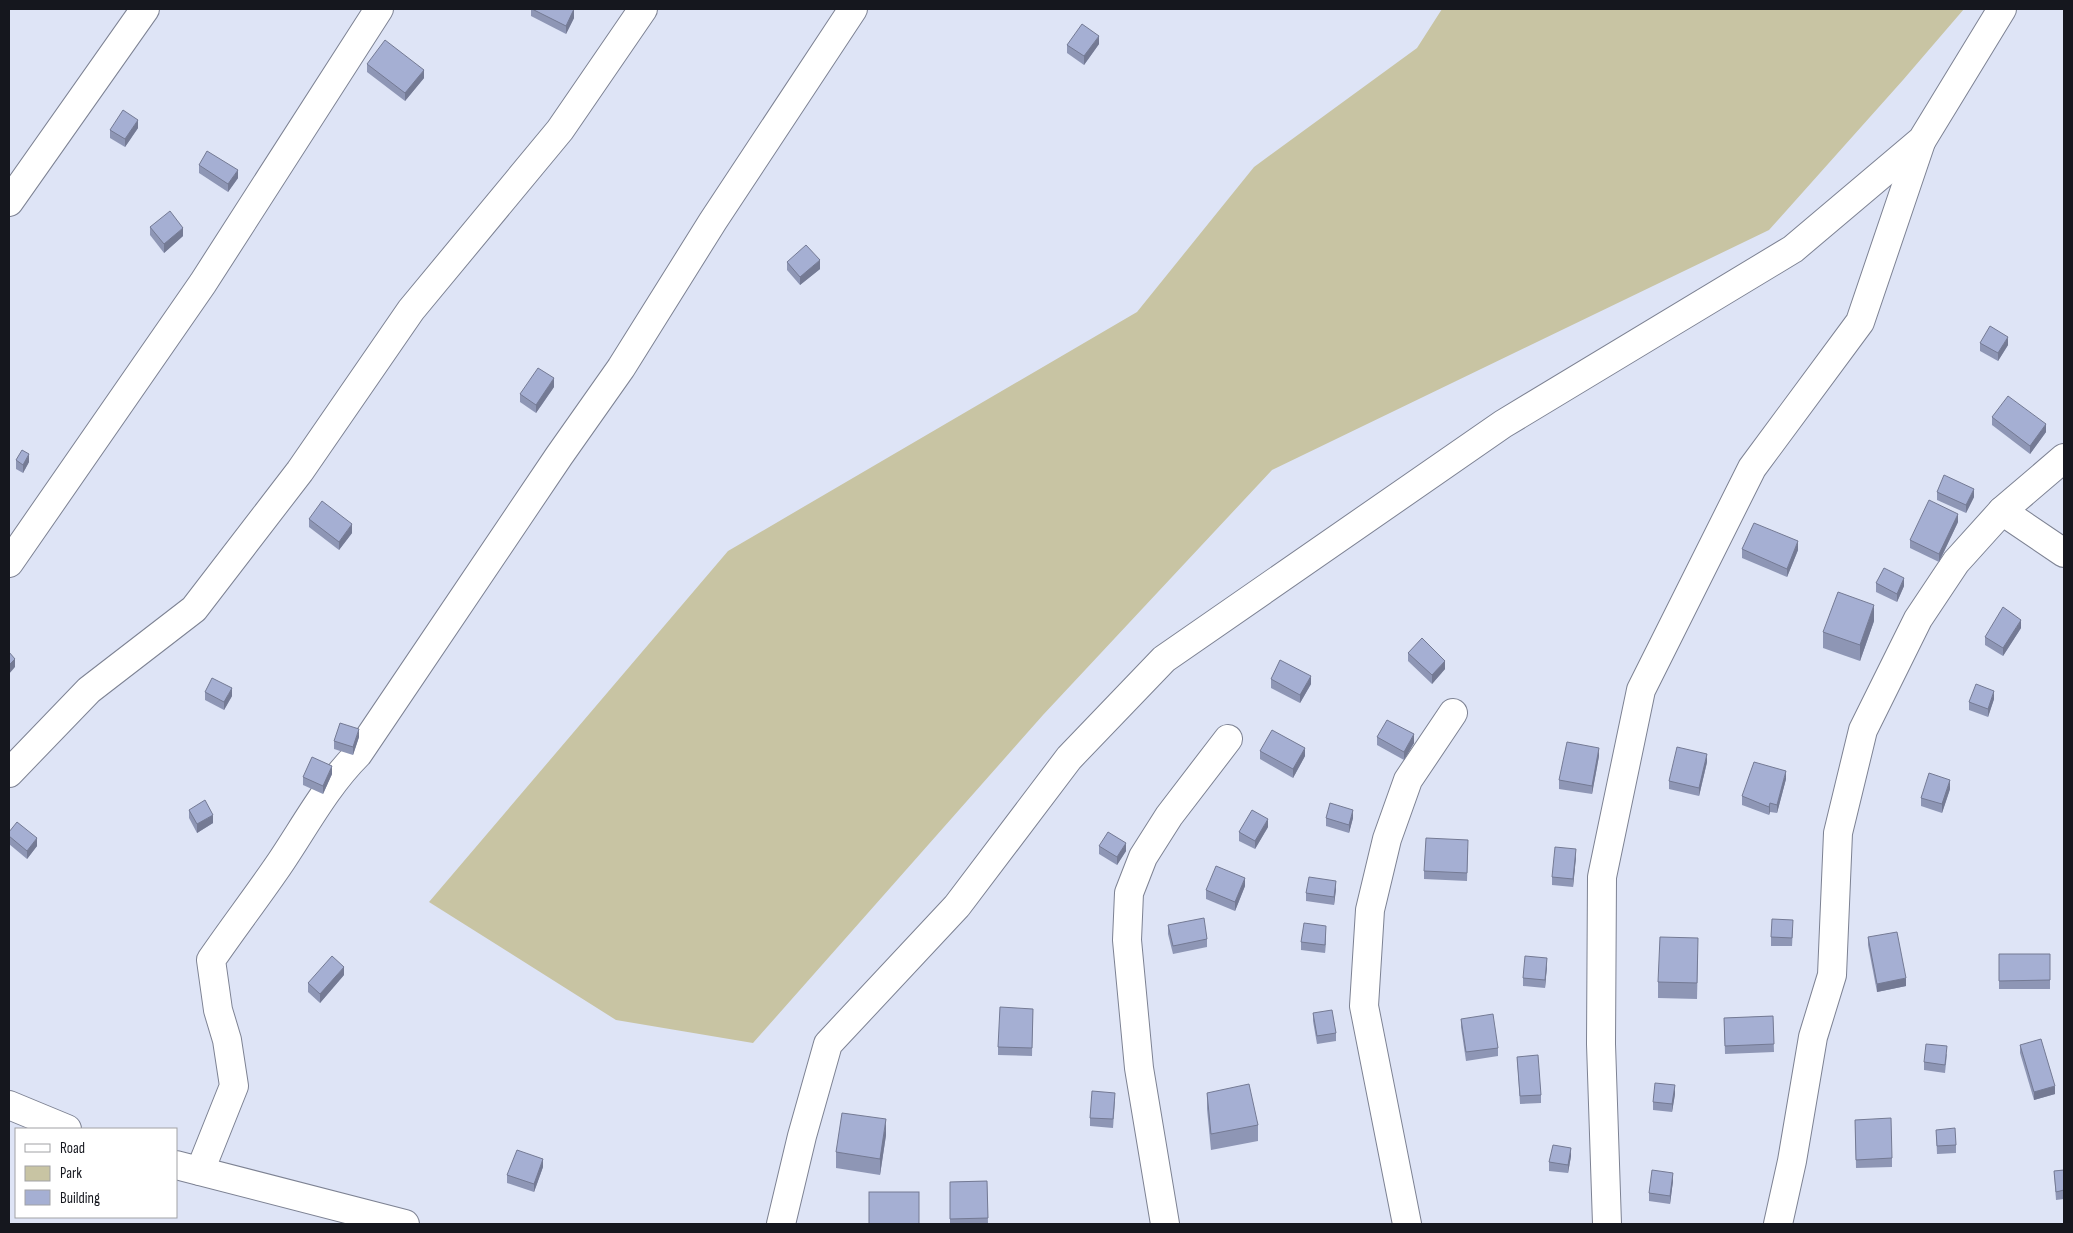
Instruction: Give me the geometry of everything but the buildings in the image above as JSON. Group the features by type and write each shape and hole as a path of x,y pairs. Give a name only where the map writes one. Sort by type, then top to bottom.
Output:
{"street":[{"path":"9,202 145,9"},
{"path":"9,562 203,283 379,9"},
{"path":"9,773 89,690 194,609 300,471 411,310 560,130 643,9"},
{"path":"405,1224 188,1168 234,1086 227,1040 218,1010 211,960 278,866 318,803 345,767 358,754 559,456 621,368 713,221 853,9"},
{"path":"1607,1224 1601,1044 1602,877 1641,690 1752,468 1860,322 1922,140 2002,9"},
{"path":"781,1224 802,1136 828,1044 958,906 1069,758 1164,659 1503,424 1793,249 1922,140"},
{"path":"1778,1224 1792,1161 1813,1037 1832,975 1838,833 1863,730 1918,619 1956,562 2002,511 2064,458"},
{"path":"2002,511 2064,553"},
{"path":"1407,1224 1364,1006 1370,910 1387,839 1408,780 1453,712"},
{"path":"1166,1224 1139,1068 1127,940 1129,893 1143,857 1169,816 1228,739"},
{"path":"9,1106 64,1128"}],"green space":[{"path":"1442,9 1964,9 1769,230 1272,470 1043,715 753,1043 616,1020 429,902 728,551 1137,312 1254,167 1417,48"}]}
